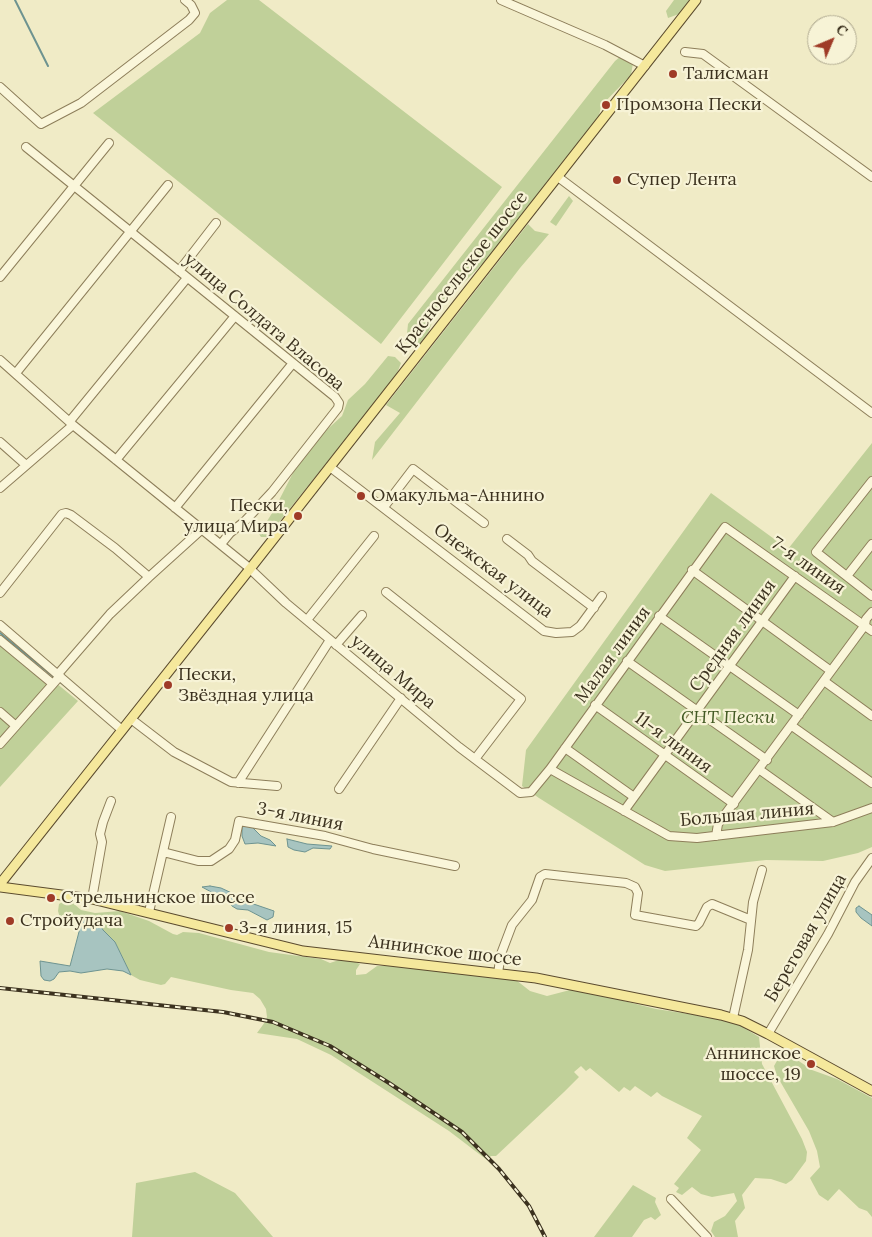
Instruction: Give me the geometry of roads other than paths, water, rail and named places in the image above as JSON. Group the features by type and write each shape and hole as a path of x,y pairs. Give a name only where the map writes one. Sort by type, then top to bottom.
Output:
{"main road":[{"name":"Красносельское шоссе","path":"252,567 696,0"},
{"path":"0,886 252,567"},
{"name":"Аннинское шоссе","path":"0,886 92,899 304,951 536,978 733,1018 768,1034 872,1091"}],"street":[{"path":"0,87 41,124 81,103 189,20 195,14 191,5 184,0"},
{"path":"501,0 605,45 645,66"},
{"path":"685,52 703,54 872,177"},
{"path":"0,276 109,143"},
{"name":"улица Солдата Власова","path":"26,147 335,397 339,403 338,408 272,492 221,544"},
{"path":"558,177 872,413"},
{"path":"16,374 168,185"},
{"path":"179,271 216,223"},
{"path":"0,488 72,423 187,278"},
{"path":"116,460 235,316"},
{"name":"улица Мира","path":"0,360 72,423 201,530 252,567 307,620 333,642 475,759 520,793"},
{"path":"175,508 293,364"},
{"path":"0,442 26,465"},
{"name":"Онежская улица","path":"330,466 544,631 556,633 572,632 580,626 602,596"},
{"path":"384,507 413,468 484,523"},
{"path":"872,481 816,552 872,596"},
{"path":"0,593 62,514 66,513 108,543 149,577"},
{"name":"Малая линия","path":"520,793 531,792 550,769 692,570 725,527"},
{"name":"7-я линия","path":"725,527 865,625 872,632"},
{"path":"0,744 53,684 110,614 201,530"},
{"path":"307,620 374,536"},
{"path":"507,539 594,608"},
{"path":"846,576 872,544"},
{"path":"692,570 831,672"},
{"name":"Средняя линия","path":"624,811 795,576"},
{"path":"386,592 521,699 475,759"},
{"path":"716,836 718,824 792,726 865,625 866,619 872,612"},
{"path":"238,783 333,642 362,614"},
{"path":"659,616 799,715"},
{"path":"0,625 122,730"},
{"path":"0,640 53,684"},
{"path":"627,661 767,760"},
{"path":"824,681 872,716"},
{"path":"339,789 401,698"},
{"name":"11-я линия","path":"595,705 734,804"},
{"path":"0,712 16,726"},
{"path":"131,719 174,752 231,782 277,786"},
{"path":"792,726 872,783"},
{"path":"565,748 634,797"},
{"name":"Большая линия","path":"550,769 669,836 697,838 833,822 872,808"},
{"path":"760,770 833,822"},
{"path":"92,899 102,842 100,834 112,801"},
{"path":"149,912 171,817"},
{"name":"3-я линия","path":"162,852 198,861 211,861 229,849 235,840 239,821 325,836 373,849 455,866"},
{"name":"Береговая улица","path":"768,1034 828,934 855,882 870,864"},
{"path":"733,1018 748,950 753,902 762,870"},
{"path":"498,973 501,954 512,925 532,900 540,877 545,874 626,883 635,887 638,893 635,915 696,926 707,907 712,904 751,920"},
{"path":"671,1200 708,1237"}],"water":[{"path":"242,825 251,826 261,836 270,840 276,846 258,843 245,844 242,836"},
{"path":"287,839 307,844 332,846 330,849 313,848 305,852 288,847"},
{"path":"202,887 221,888 236,895 239,899 274,911 273,917 267,920 248,910 237,909 228,901"},
{"path":"859,906 872,915 872,926 856,912 856,908"},
{"path":"97,919 103,930 115,942 131,975 123,971 107,969 81,973 70,971 59,972 50,981 44,980 41,976 40,961 70,966 80,928 78,920"}],"waterway":[{"path":"15,0 48,66"},
{"path":"0,633 55,678"},
{"path":"59,681 76,695"}],"railway":[{"path":"0,988 223,1012 273,1022 330,1046 462,1132 499,1169 529,1206 545,1237"}],"place":[{"name":"Талисман","path":"673,74"},
{"name":"Промзона Пески","path":"606,105"},
{"name":"Супер Лента","path":"617,180"},
{"name":"Омакульма-Аннино","path":"361,496"},
{"name":"Пески, улица Мира","path":"298,516"},
{"name":"Пески, Звёздная улица","path":"168,685"},
{"name":"Стрельнинское шоссе","path":"51,898"},
{"name":"Стройудача","path":"10,921"},
{"name":"3-я линия, 15","path":"229,928"},
{"name":"Аннинское шоссе, 19","path":"811,1064"}],"park label":[{"name":"СНТ Пески","path":"728,718"}]}
